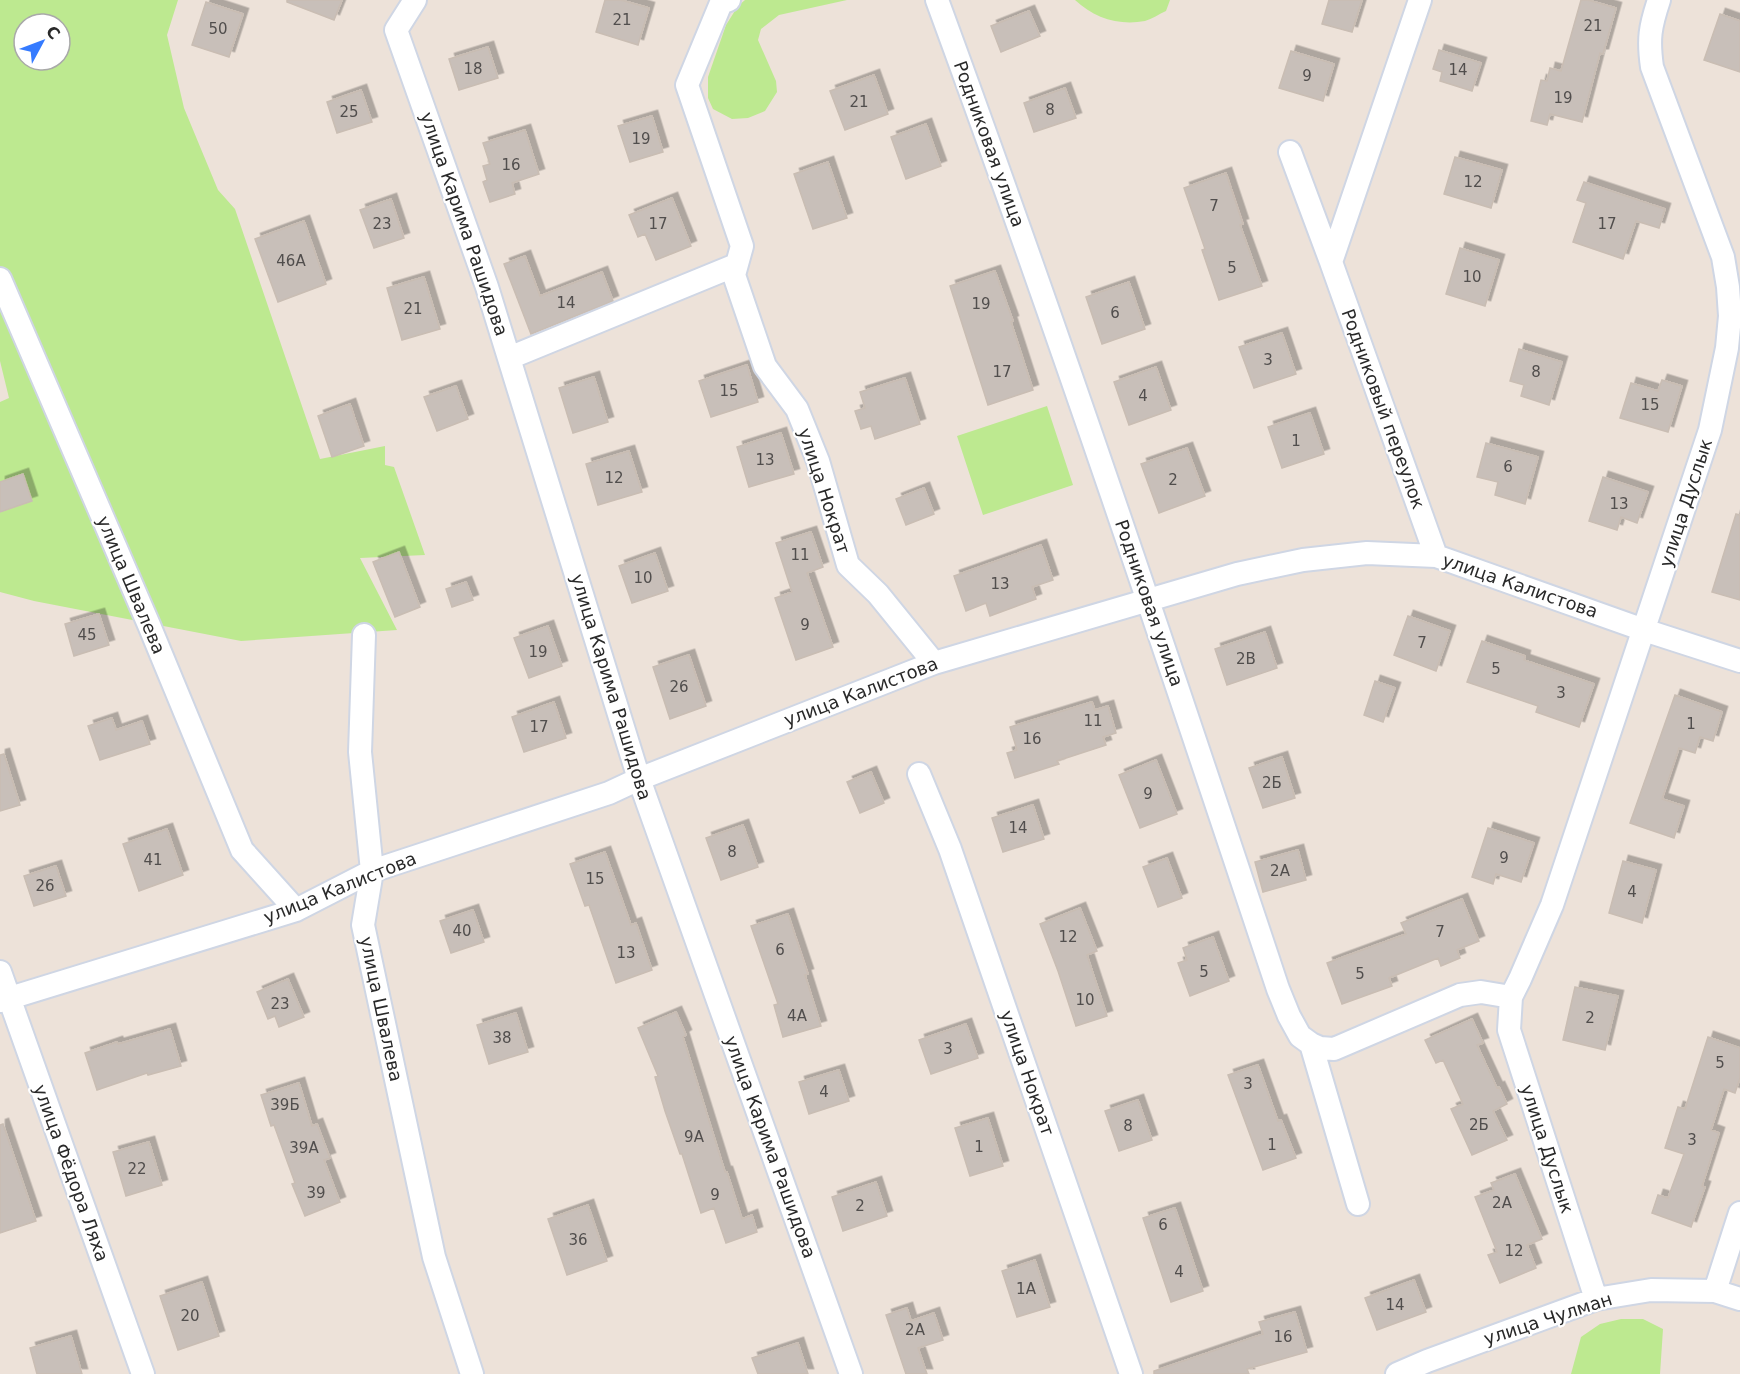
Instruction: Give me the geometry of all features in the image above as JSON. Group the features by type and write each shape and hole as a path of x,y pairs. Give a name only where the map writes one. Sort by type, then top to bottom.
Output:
{"street":[{"name":"улица Карима Рашидова","path":"415,0 396,30 487,287 639,779 851,1374"},
{"name":"улица Нократ","path":"729,0 722,3 687,85 742,246 734,275 765,366 797,409 818,461 848,565 878,594 934,663"},
{"name":"Родниковая улица","path":"937,0 1149,600 1278,989 1300,1036 1311,1044 1358,1204"},
{"path":"1331,262 1420,0"},
{"name":"улица Дуслык","path":"1596,1299 1509,1030 1510,997 1552,905 1644,630 1710,430 1727,348 1730,316 1723,257 1652,67 1649,44 1651,24 1659,0"},
{"name":"Родниковый переулок","path":"1290,152 1436,556"},
{"path":"509,358 736,266"},
{"name":"улица Швалева","path":"0,279 149,625 242,850 296,910"},
{"name":"улица Калистова","path":"5,999 296,910 372,871 609,794 639,779 934,663 1237,574 1303,560 1367,553 1436,556 1644,630 1740,661"},
{"name":"улица Швалева","path":"364,635 360,752 372,871 363,925 434,1257 472,1374"},
{"name":"улица Нократ","path":"919,774 950,849 1131,1374"},
{"name":"улица Фёдора Ляха","path":"0,972 5,999 143,1374"},
{"path":"1311,1044 1320,1048 1334,1049 1460,995 1481,992 1510,997"},
{"path":"1715,1291 1740,1213"},
{"name":"улица Чулман","path":"1397,1374 1596,1299 1652,1290 1715,1291 1740,1299"}],"green space":[{"path":"0,0 178,0 167,35 184,108 218,190 235,209 320,459 385,446 385,465 394,467 425,555 360,558 397,630 241,641 34,601 0,592 0,402 9,398 0,361"},
{"path":"745,0 847,0 779,15 761,29 758,40 776,81 777,92 765,111 748,118 732,119 713,109 708,98 708,77 726,25 738,6"},
{"path":"1075,0 1170,0 1166,11 1153,18 1126,22 1099,16"},
{"path":"1047,406 1073,485 983,515 957,436"},
{"path":"1621,1319 1643,1319 1663,1329 1660,1374 1571,1374 1581,1337 1600,1324"}],"building":[{"path":"287,0 342,0 334,20 287,2"},
{"path":"605,0 621,0 649,8 638,45 596,32"},
{"path":"1329,0 1362,0 1352,32 1322,24"},
{"path":"1581,0 1616,8 1603,54 1600,53 1582,122 1550,114 1547,125 1531,121 1541,80 1547,81 1550,68 1561,71"},
{"path":"206,2 243,14 229,57 192,45"},
{"path":"1029,11 1040,36 1001,52 991,26"},
{"path":"1720,14 1740,21 1740,72 1704,60"},
{"path":"488,47 498,78 459,90 449,59"},
{"path":"1439,50 1481,63 1472,91 1440,81 1442,72 1433,69"},
{"path":"1291,51 1334,64 1323,101 1279,88"},
{"path":"874,75 888,114 845,130 830,91"},
{"path":"1065,88 1076,118 1034,132 1024,103"},
{"path":"361,90 372,122 337,133 327,102"},
{"path":"652,116 663,152 630,162 618,126"},
{"path":"926,124 941,166 906,179 891,137"},
{"path":"525,130 539,174 512,183 515,194 490,202 483,182 487,180 483,166 490,164 483,143"},
{"path":"1455,157 1502,170 1491,208 1444,194"},
{"path":"828,162 847,218 813,229 794,174"},
{"path":"1226,173 1243,224 1240,225 1262,286 1219,300 1202,250 1205,249 1184,188"},
{"path":"1584,182 1665,209 1659,228 1636,221 1623,259 1573,242 1586,203 1577,200"},
{"path":"672,198 691,246 656,260 645,234 638,237 629,215"},
{"path":"391,199 404,238 374,248 360,210"},
{"path":"304,221 326,284 278,302 255,239"},
{"path":"1460,248 1499,260 1485,306 1446,294"},
{"path":"525,256 540,296 602,272 613,301 531,334 504,264"},
{"path":"995,271 1013,321 1011,322 1033,390 988,405 950,286"},
{"path":"424,277 440,329 402,340 387,288"},
{"path":"1129,282 1145,329 1102,344 1086,297"},
{"path":"1282,333 1296,374 1254,388 1239,347"},
{"path":"1519,349 1562,362 1549,405 1521,396 1524,385 1510,381"},
{"path":"747,365 758,402 711,417 699,381"},
{"path":"1156,367 1171,410 1129,425 1114,382"},
{"path":"594,377 608,422 573,433 559,388"},
{"path":"905,378 920,424 875,439 871,426 861,429 855,411 865,408 860,392"},
{"path":"1662,380 1682,386 1668,432 1620,418 1631,383 1658,391"},
{"path":"456,386 468,419 437,431 424,397"},
{"path":"350,404 364,446 332,457 318,416"},
{"path":"1310,413 1324,454 1282,468 1268,427"},
{"path":"781,433 794,474 749,487 737,447"},
{"path":"1486,443 1538,457 1525,504 1495,495 1498,482 1477,477"},
{"path":"1187,448 1205,496 1159,513 1141,464"},
{"path":"629,451 642,492 598,505 586,464"},
{"path":"23,474 32,501 0,512 0,482"},
{"path":"1603,477 1648,492 1637,523 1621,517 1617,530 1589,521"},
{"path":"924,488 934,514 906,525 896,499"},
{"path":"1736,514 1740,515 1740,600 1712,592"},
{"path":"811,532 823,567 807,573 833,647 796,660 775,598 792,592 776,543"},
{"path":"1041,545 1053,580 1032,587 1036,599 990,616 986,603 966,611 954,576"},
{"path":"399,552 420,607 395,617 373,562"},
{"path":"655,553 668,591 632,603 619,566"},
{"path":"466,582 473,600 452,607 446,589"},
{"path":"99,614 109,645 74,656 65,624"},
{"path":"1408,616 1450,631 1436,671 1394,655"},
{"path":"548,626 562,666 529,678 514,638"},
{"path":"1265,632 1277,668 1227,685 1215,649"},
{"path":"1482,641 1525,656 1524,660 1594,684 1579,727 1536,712 1538,706 1467,682"},
{"path":"689,655 706,706 670,719 653,667"},
{"path":"1375,681 1395,688 1383,722 1364,715"},
{"path":"1675,695 1722,712 1713,741 1700,737 1695,753 1679,748 1662,799 1684,806 1674,838 1630,823"},
{"path":"554,702 566,738 524,752 512,717"},
{"path":"1092,702 1095,710 1108,706 1116,733 1103,737 1106,745 1057,761 1059,764 1015,778 1007,753 1017,750 1010,727"},
{"path":"112,718 116,730 142,721 150,744 100,760 88,726"},
{"path":"4,754 20,805 0,811 0,755"},
{"path":"1282,757 1295,798 1263,808 1249,768"},
{"path":"1156,760 1177,814 1140,828 1119,775"},
{"path":"871,772 884,803 860,813 847,782"},
{"path":"1033,805 1044,839 1003,852 992,818"},
{"path":"743,825 758,867 721,880 706,838"},
{"path":"1488,828 1534,843 1521,882 1496,874 1493,884 1472,877"},
{"path":"167,829 183,875 139,891 123,844"},
{"path":"1298,850 1306,880 1263,892 1255,862"},
{"path":"605,852 631,925 636,923 652,970 616,983 589,905 585,906 570,864"},
{"path":"1167,858 1182,898 1158,907 1143,867"},
{"path":"1623,861 1656,870 1642,923 1609,913"},
{"path":"56,866 66,896 34,906 24,876"},
{"path":"1462,899 1479,941 1457,950 1460,958 1441,966 1438,958 1389,978 1392,986 1342,1004 1327,963 1406,934 1401,923"},
{"path":"1080,908 1097,951 1087,955 1107,1016 1076,1026 1040,924"},
{"path":"473,910 484,942 451,953 440,921"},
{"path":"788,914 808,974 805,975 821,1026 783,1037 774,1005 778,1004 751,926"},
{"path":"1213,937 1229,981 1190,996 1178,963 1187,960 1183,948"},
{"path":"288,979 304,1017 279,1027 275,1016 268,1019 257,992"},
{"path":"1575,987 1618,996 1605,1050 1563,1040"},
{"path":"676,1012 686,1035 683,1037 742,1219 752,1215 757,1232 726,1243 714,1208 701,1213 665,1111 655,1077 658,1076 638,1028"},
{"path":"516,1013 528,1052 489,1064 477,1025"},
{"path":"1472,1019 1483,1043 1477,1045 1507,1104 1493,1111 1507,1140 1472,1155 1451,1109 1463,1104 1443,1060 1436,1063 1425,1040"},
{"path":"966,1024 978,1058 931,1074 919,1040"},
{"path":"170,1029 181,1066 148,1075 147,1073 97,1090 85,1053 117,1042 118,1044"},
{"path":"1708,1037 1740,1048 1740,1078 1735,1093 1724,1089 1711,1130 1719,1133 1702,1186 1705,1187 1691,1227 1652,1213 1658,1195 1668,1198 1684,1154 1665,1148 1678,1107 1685,1109"},
{"path":"1258,1065 1278,1121 1281,1120 1296,1158 1263,1170 1228,1075"},
{"path":"839,1070 849,1101 809,1114 799,1082"},
{"path":"299,1083 312,1126 317,1124 330,1158 324,1160 340,1202 305,1216 292,1184 295,1183 274,1125 271,1126 261,1095"},
{"path":"1138,1100 1152,1140 1119,1151 1105,1111"},
{"path":"988,1118 1003,1166 970,1176 955,1128"},
{"path":"3,1124 36,1221 0,1233 0,1125"},
{"path":"149,1142 162,1185 126,1196 113,1152"},
{"path":"1515,1174 1542,1239 1527,1245 1536,1268 1500,1283 1488,1255 1497,1252 1475,1197 1494,1190 1491,1183"},
{"path":"876,1182 887,1216 843,1231 832,1197"},
{"path":"588,1205 607,1261 567,1275 548,1219"},
{"path":"1175,1208 1203,1291 1171,1302 1143,1218"},
{"path":"1035,1260 1050,1307 1017,1317 1002,1271"},
{"path":"1414,1280 1426,1312 1377,1330 1365,1298"},
{"path":"202,1282 219,1336 178,1350 160,1296"},
{"path":"907,1308 911,1321 934,1313 943,1340 918,1348 927,1374 906,1374 886,1315"},
{"path":"1295,1312 1307,1352 1247,1369 1249,1374 1154,1374 1154,1371 1263,1334 1259,1322"},
{"path":"71,1336 82,1374 37,1374 30,1348"},
{"path":"798,1343 808,1374 758,1374 752,1358"}]}
